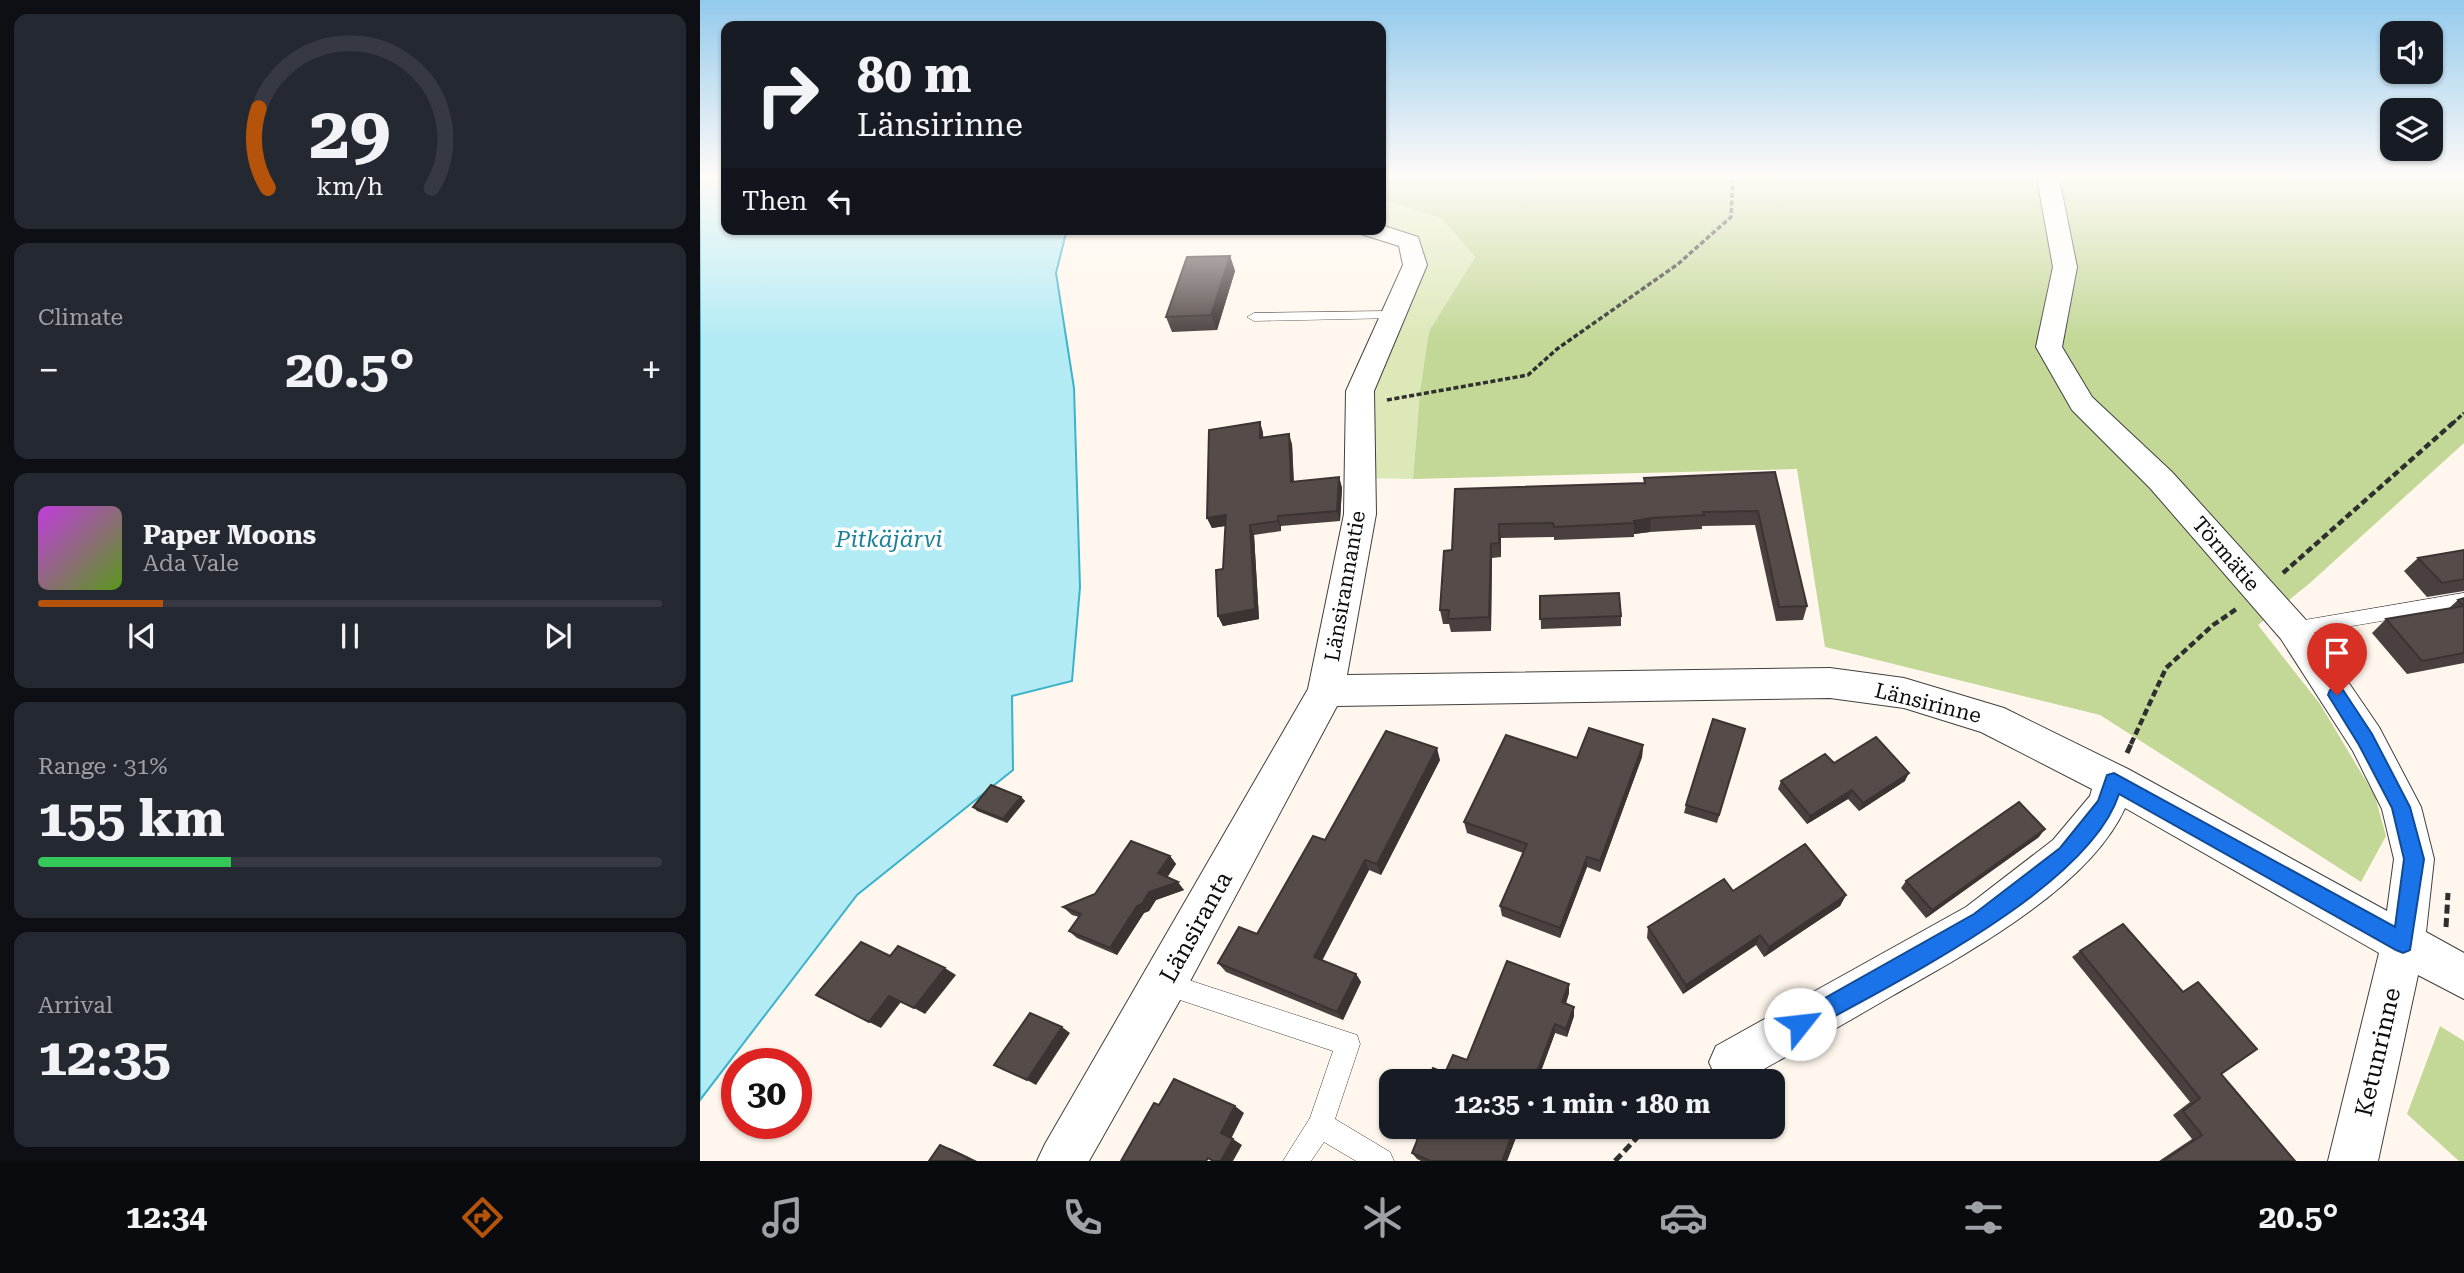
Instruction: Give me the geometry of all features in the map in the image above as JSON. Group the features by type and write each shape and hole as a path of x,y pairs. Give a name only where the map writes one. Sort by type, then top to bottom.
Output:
{"street":[{"name":"Törmätie","path":"2058,232 2065,267 2049,347 2082,402 2161,480 2293,629 2366,739 2401,807 2414,859 2403,943"},
{"name":"Länsirannantie","path":"1326,691 1360,514 1360,391 1415,265 1410,242 1386,234"},
{"name":"Länsirinne","path":"1326,691 1830,683 1904,693 1991,719 2114,781 2464,977"},
{"name":"Länsiranta","path":"1062,1161 1164,985 1326,691"},
{"path":"1732,1062 1981,922 2067,854 2106,806 2114,781"},
{"name":"Ketunrinne","path":"2353,1161 2403,943"}],"lane":[{"path":"1254,317 1391,315"},
{"path":"2293,629 2464,600"},
{"path":"1164,985 1348,1044 1320,1125 1296,1161"},
{"path":"1320,1125 1381,1161"}],"path":[{"path":"1360,405 1528,376 1557,349 1678,264 1714,232"},
{"path":"1615,1161 1636,1139"}],"green space":[{"path":"1388,232 1453,232 1475,257 1429,331 1420,391 1413,479 1360,478 1360,405 1410,242"},
{"path":"1453,232 2464,232 2464,443 2310,583 2258,625 2320,704 2375,796 2386,836 2361,882 2100,715 1825,647 1797,469 1413,479 1420,391 1429,331 1475,257"},
{"path":"2440,1026 2464,1041 2464,1161 2459,1161 2407,1114"}],"water":[{"name":"Pitkäjärvi","path":"700,232 721,232 721,235 1066,235 1056,273 1074,388 1080,587 1072,681 1012,696 1013,770 857,895 740,1048 721,1048 721,1073 700,1100"}],"building":[{"path":"1230,256 1211,315 1166,317 1187,257"},
{"path":"1260,422 1260,438 1289,434 1291,482 1339,477 1337,511 1278,516 1278,521 1250,525 1255,609 1218,616 1216,570 1223,569 1226,515 1207,518 1209,430"},
{"path":"1775,472 1807,606 1779,607 1758,511 1703,512 1704,515 1651,518 1634,521 1635,523 1554,527 1553,523 1499,524 1499,543 1491,544 1489,617 1448,619 1449,610 1440,610 1444,551 1452,550 1455,489 1645,483 1644,478"},
{"path":"2464,550 2464,579 2442,583 2418,558"},
{"path":"1619,593 1621,616 1540,619 1540,596"},
{"path":"2464,606 2464,653 2422,661 2386,619"},
{"path":"1713,719 1745,729 1719,815 1686,805"},
{"path":"1589,728 1643,745 1600,861 1587,857 1560,928 1500,906 1527,844 1464,822 1506,735 1577,758"},
{"path":"1386,731 1437,748 1377,864 1365,860 1314,957 1356,974 1337,1012 1218,963 1239,927 1257,934 1313,836 1325,840"},
{"path":"1876,737 1909,773 1863,803 1852,790 1810,816 1781,781 1825,754 1834,763"},
{"path":"991,785 1021,797 1003,819 973,807"},
{"path":"2019,802 2045,829 1932,910 1906,881"},
{"path":"1131,841 1170,856 1158,873 1178,882 1149,892 1110,948 1069,931 1081,914 1063,907 1095,894"},
{"path":"1805,844 1846,895 1769,947 1760,935 1686,985 1648,927 1724,879 1733,891"},
{"path":"2123,924 2183,992 2198,982 2257,1049 2221,1074 2295,1161 2163,1161 2202,1135 2183,1111 2200,1098 2080,951"},
{"path":"861,942 890,956 898,946 945,968 914,1008 889,996 869,1022 816,995"},
{"path":"1507,961 1569,984 1562,1002 1574,1007 1566,1029 1555,1024 1538,1069 1447,1069 1453,1055 1467,1060"},
{"path":"1030,1013 1062,1027 1027,1080 994,1065"},
{"path":"1174,1079 1235,1106 1221,1133 1233,1139 1221,1161 1208,1158 1206,1161 1121,1161 1154,1103 1159,1105"},
{"path":"1418,1139 1510,1139 1502,1161 1430,1161 1412,1153"},
{"path":"940,1145 968,1158 966,1161 929,1161"}],"route":[{"path":"1800,1024 1981,922 2067,854 2106,806 2114,781 2403,943 2414,859 2401,807 2366,739 2337,695"}]}
